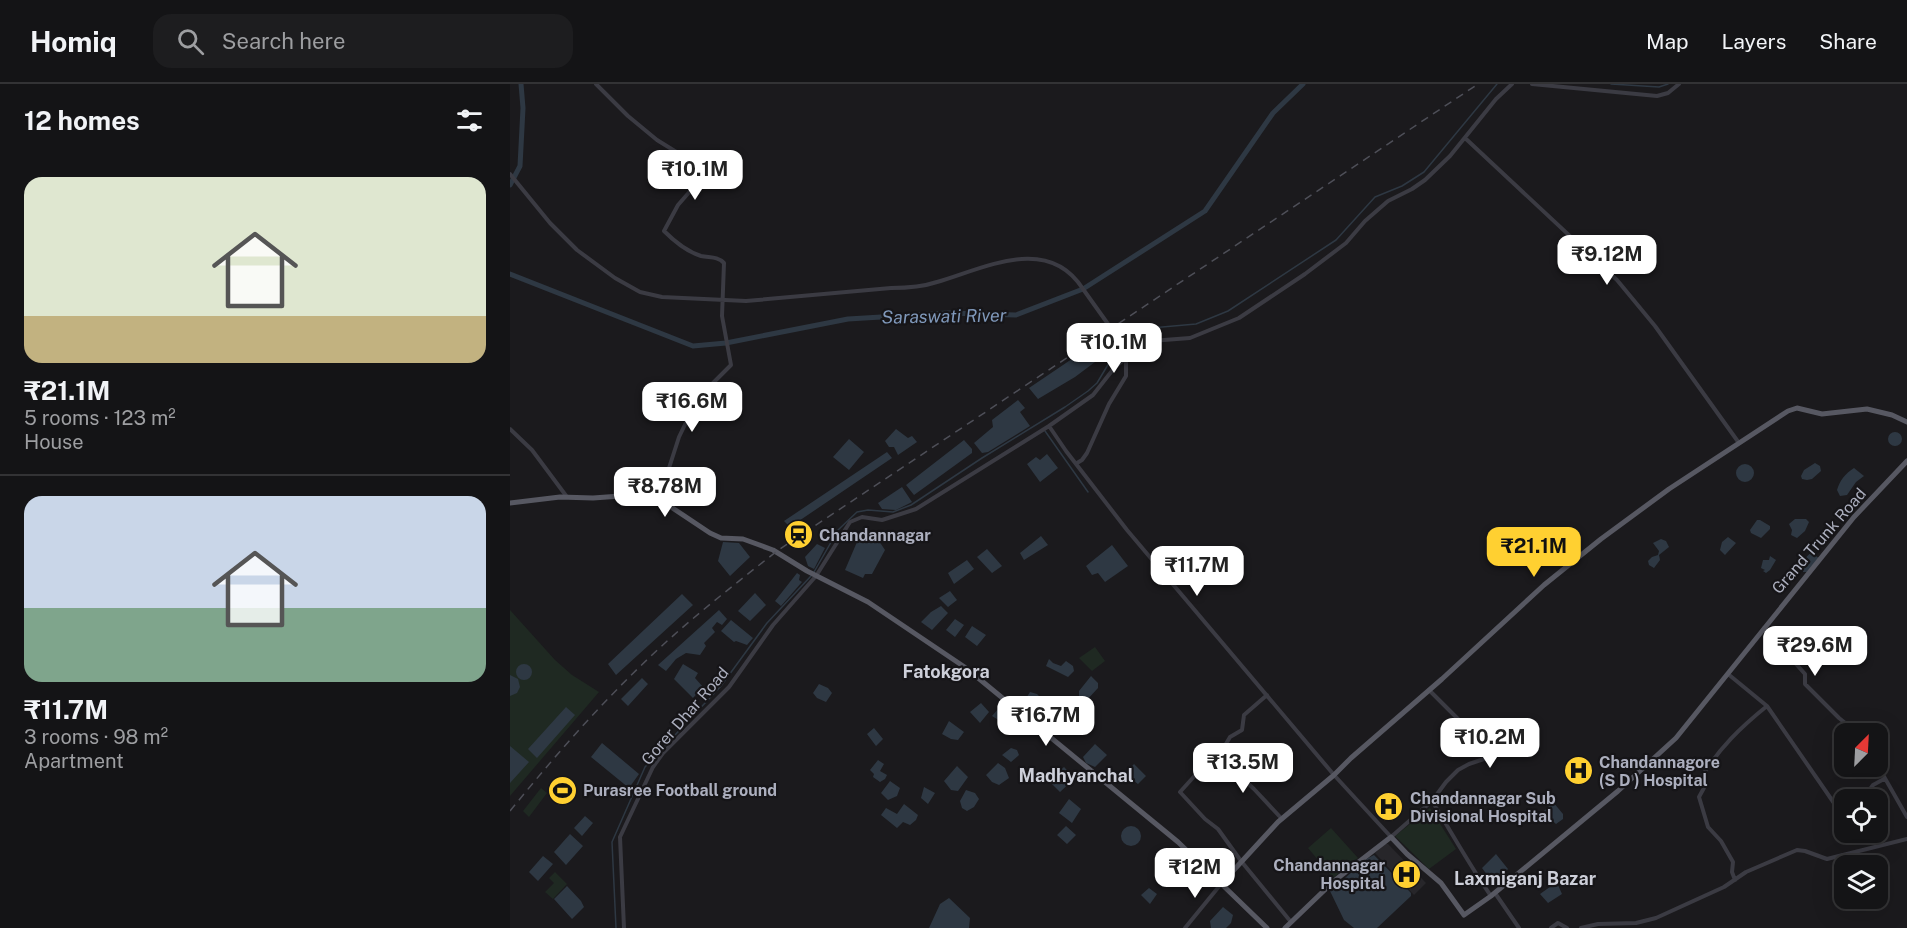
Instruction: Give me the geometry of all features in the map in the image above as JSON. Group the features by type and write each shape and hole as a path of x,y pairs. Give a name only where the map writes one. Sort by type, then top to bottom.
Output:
{"main road":[{"path":"1221,884 1281,819 1334,775 1527,600 1601,539 1669,489 1788,411 1797,408 1822,414 1867,409 1892,415 1907,422"},
{"name":"Grand Trunk Road","path":"1391,837 1441,883 1464,915 1493,895 1646,767 1679,734 1854,517 1907,461"},
{"path":"510,503 567,497 594,498 639,493 651,495 710,533 721,538 743,539 767,547 814,575 868,602 966,668 1178,842 1267,928"},
{"path":"1286,928 1334,881 1391,837"}],"street":[{"path":"596,84 628,116 652,136 678,153 699,176 699,181 674,211 664,231 698,255 721,260 724,263 722,301 725,338 731,365 713,383 693,410 679,437 669,468 651,495"},
{"name":"Gorer Dhar Road","path":"624,928 620,837 653,767 663,753 729,687 854,519 862,517 882,520 910,512 1048,426 1093,395 1115,367 1143,345 1151,341 1190,338 1239,318 1346,243 1376,210 1425,180 1512,84"},
{"path":"1532,84 1657,96 1668,93 1679,84"},
{"path":"1465,138 1617,280 1655,326 1738,443"},
{"path":"510,174 550,223 577,250 631,288 662,297 746,301 911,288 1005,261 1029,258 1057,265 1079,282 1118,338 1123,350 1126,371 1087,453 1082,460 1076,463"},
{"path":"1048,426 1127,530 1334,775 1391,837 1432,801 1458,770 1493,756 1429,690"},
{"path":"510,429 532,450 567,497"},
{"path":"1764,628 1805,674 1805,684 1845,723"},
{"path":"1728,674 1767,706 1834,803"},
{"path":"1267,695 1244,715 1242,730 1230,737 1219,756 1199,771 1180,792 1204,819 1218,829 1291,922"},
{"path":"1735,880 1732,872 1733,862 1721,841 1706,823 1699,798 1705,786 1701,778 1721,748 1740,728 1767,706"},
{"path":"1219,756 1281,819"},
{"path":"1870,789 1884,778 1907,817"},
{"path":"1432,801 1468,864 1519,928"},
{"path":"1581,928 1598,924 1636,923 1656,918 1724,887 1746,872 1797,850 1827,859 1907,839"},
{"path":"1185,928 1221,884"},
{"path":"1551,928 1558,923 1567,928"}],"shaded area":[{"path":"510,610 555,660 572,675 599,692 510,796"},
{"path":"1095,647 1105,661 1092,671 1079,658"},
{"name":"Purasree Football ground","path":"559,781 571,791 565,798 554,788"},
{"path":"541,788 547,793 529,817 523,811"},
{"path":"1430,808 1456,849 1429,869 1395,836"},
{"path":"1331,828 1358,858 1333,878 1308,848"},
{"name":"Chandannagar Hospital","path":"1388,844 1426,883 1414,895 1375,853"},
{"path":"555,872 567,884 553,899 545,892 554,883 549,878"}],"water":[{"path":"1097,342 1107,353 1075,377 1038,399 1029,388"},
{"path":"1018,400 1025,408 1020,412 1030,426 988,452 982,453 974,443 993,427 992,420"},
{"path":"896,429 908,438 912,436 917,442 898,455 894,447 889,447 885,441"},
{"path":"1895,432 1900,434 1902,439 1900,444 1895,446 1890,444 1888,439 1890,434"},
{"path":"849,439 864,452 849,470 833,457"},
{"path":"964,440 972,449 972,453 914,495 906,485"},
{"path":"887,452 892,458 790,527 784,521"},
{"path":"1047,454 1058,468 1040,482 1027,464 1036,457 1040,460"},
{"path":"1815,463 1820,466 1821,471 1812,479 1802,479 1804,470"},
{"path":"1745,464 1751,467 1754,473 1751,479 1745,482 1739,479 1736,473 1739,467"},
{"path":"1854,468 1864,476 1856,482 1847,495 1840,496 1837,490 1840,483 1845,475"},
{"path":"902,487 912,502 896,510 882,509 878,503"},
{"path":"1795,519 1806,519 1809,522 1805,531 1797,538 1791,535 1792,530 1789,524"},
{"path":"1757,520 1770,526 1761,538 1751,533 1750,530"},
{"path":"870,535 879,541 885,550 872,574 865,574 863,578 845,570 857,542"},
{"path":"1041,536 1048,545 1024,560 1020,553"},
{"path":"1728,537 1736,543 1725,555 1720,550 1722,542"},
{"path":"1661,539 1666,541 1669,547 1659,555 1660,560 1654,568 1649,565 1648,561 1658,555 1659,551 1653,543"},
{"path":"723,542 739,543 750,557 730,576 718,561"},
{"path":"817,544 825,548 814,569 808,566 805,557"},
{"path":"1112,545 1128,566 1105,582 1098,573 1092,575 1086,566"},
{"path":"987,549 1002,566 992,573 977,557"},
{"path":"1811,553 1819,558 1807,572 1803,572 1804,561"},
{"path":"1770,556 1776,560 1766,573 1761,568 1763,560 1769,560"},
{"path":"967,560 974,569 954,584 948,573"},
{"path":"797,573 802,582 781,606 775,601"},
{"path":"950,591 957,600 948,607 939,598"},
{"path":"755,593 766,605 750,621 738,611"},
{"path":"682,594 693,605 616,675 608,664"},
{"path":"941,606 948,613 932,630 921,622"},
{"path":"719,610 727,619 722,625 717,622 712,628 715,632 704,643 706,646 700,655 686,653 676,659 666,671 658,665"},
{"path":"955,619 964,625 955,637 946,630"},
{"path":"731,620 753,638 747,645 734,642 721,631"},
{"path":"972,626 986,635 977,646 965,637"},
{"path":"1049,659 1061,666 1066,661 1073,666 1074,671 1068,677 1046,666"},
{"path":"524,664 532,672 524,680 516,672"},
{"path":"683,664 698,673 695,678 703,687 693,698 674,679"},
{"path":"510,675 518,679 520,687 517,693 510,696"},
{"path":"1091,676 1098,683 1098,688 1085,702 1079,697 1079,691"},
{"path":"642,678 648,684 628,706 621,699"},
{"path":"819,684 828,688 832,693 826,702 817,698 813,693"},
{"path":"1030,692 1037,694 1047,704 1043,710 1025,700"},
{"path":"981,703 989,712 980,723 970,712"},
{"path":"566,707 575,715 537,758 528,749"},
{"path":"999,708 1009,716 1005,724 992,716"},
{"path":"949,721 964,732 958,740 942,734"},
{"path":"874,728 883,739 876,746 867,734"},
{"path":"602,743 639,774 629,788 591,757"},
{"path":"1095,744 1107,755 1095,767 1086,763 1083,757"},
{"path":"510,746 529,762 510,783"},
{"path":"1011,748 1017,750 1019,755 1011,762 1002,755"},
{"path":"878,760 884,764 880,771 887,775 880,782 873,777 874,774 870,770"},
{"path":"998,763 1005,768 1009,778 999,785 992,782 986,775"},
{"path":"1134,764 1146,776 1138,784 1125,774"},
{"path":"957,766 968,777 958,791 951,790 944,781"},
{"path":"1064,767 1075,778 1060,792 1049,781"},
{"path":"890,781 900,788 897,796 888,800 881,793"},
{"path":"924,787 935,793 928,804 921,798"},
{"path":"966,790 975,793 979,799 974,807 967,811 962,808 960,801"},
{"path":"1069,799 1081,809 1072,823 1059,813"},
{"path":"1553,802 1563,814 1563,819 1556,824 1543,812"},
{"path":"904,804 918,815 910,825 903,822 897,828 881,815 886,808 897,814"},
{"path":"585,816 593,823 582,836 574,828"},
{"path":"1066,826 1076,835 1067,844 1057,835"},
{"path":"1131,826 1138,829 1141,836 1138,843 1131,846 1124,843 1121,836 1124,829"},
{"path":"570,834 583,846 566,865 554,852"},
{"path":"1496,854 1508,869 1497,880 1491,880 1482,868"},
{"path":"1374,855 1411,893 1411,896 1377,928 1354,928 1344,920 1330,891"},
{"path":"543,856 553,864 538,881 529,872"},
{"path":"1554,884 1558,885 1562,894 1548,903 1540,894"},
{"path":"567,886 584,907 572,919 554,899"},
{"path":"1149,888 1157,894 1150,904 1141,895"},
{"path":"949,898 970,918 969,928 929,928 940,904"},
{"path":"1223,907 1233,915 1231,923 1226,928 1211,928 1210,921"}],"waterway":[{"name":"Saraswati River","path":"510,185 520,166 523,108 521,84"},
{"name":"Saraswati River","path":"510,274 693,346 726,343 848,319 948,313 1016,315 1083,289 1205,211 1273,113 1303,84"},
{"path":"814,572 838,530 857,512 868,510 893,512 911,505 1088,391 1097,383 1112,358 1126,344 1151,328 1196,324 1228,311 1336,240 1375,197 1402,186 1424,172 1497,84"},
{"path":"1611,84 1659,87 1668,84"},
{"path":"1045,431 1088,492"},
{"path":"616,928 612,842 645,767 721,686 767,623 811,576"}],"railway":[{"path":"510,811 578,731 632,674 697,615 777,551 1478,84"}],"place":[{"name":"Chandannagar","path":"798,535"},
{"name":"Chandannagore (S D ) Hospital","path":"1578,771"},
{"name":"Purasree Football ground","path":"562,790"},
{"name":"Chandannagar Sub Divisional Hospital","path":"1389,807"},
{"name":"Chandannagar Hospital","path":"1406,874"}],"district":[{"name":"Fatokgora","path":"946,671"},
{"name":"Madhyanchal","path":"1076,775"},
{"name":"Laxmiganj Bazar","path":"1525,878"}]}
